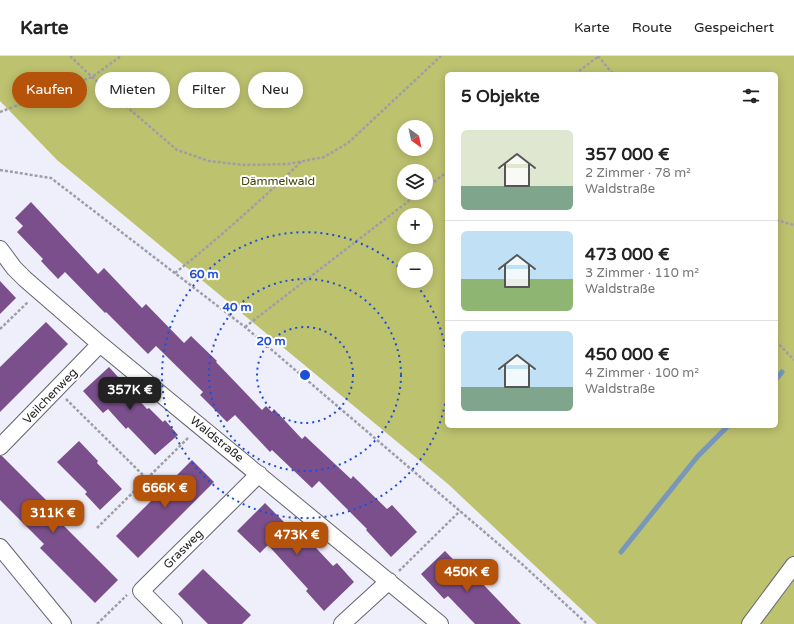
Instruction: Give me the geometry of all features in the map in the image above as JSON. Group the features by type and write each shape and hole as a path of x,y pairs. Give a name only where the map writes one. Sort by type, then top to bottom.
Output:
{"street":[{"name":"Waldstraße","path":"0,248 14,268 100,344 440,624"},
{"name":"Veilchenweg","path":"0,448 100,344"},
{"name":"Grasweg","path":"141,591 259,474"},
{"path":"0,547 63,624"},
{"path":"750,624 794,565"},
{"path":"342,624 389,581"},
{"path":"141,591 174,624"}],"path":[{"path":"70,56 176,150 210,161 244,165 281,164 301,162 324,157 348,143 441,56"},
{"path":"0,112 92,77 121,56"},
{"path":"578,72 599,56 611,72"},
{"path":"175,273 259,202 301,162"},
{"path":"0,170 51,178 245,327 523,565 587,624"},
{"path":"433,183 445,174"},
{"path":"245,327 410,200"},
{"path":"778,221 794,225"},
{"path":"0,328 40,291"},
{"path":"778,343 794,360"},
{"path":"56,390 146,479"},
{"path":"97,528 200,426"},
{"path":"389,581 460,511"},
{"path":"97,624 131,592 141,591"}],"green space":[{"name":"Dämmelwald","path":"0,56 794,56 794,624 597,624 448,484 57,160 0,101"}],"building":[{"path":"31,202 98,274 104,268 142,308 146,304 184,343 191,336 217,361 216,362 262,410 266,406 272,412 274,409 302,439 305,436 351,479 353,476 387,509 392,505 417,532 391,557 366,530 367,529 319,481 312,488 272,450 270,452 235,415 227,422 200,395 203,392 156,346 148,354 65,272 58,279 41,261 43,259 17,232 23,226 15,218"},
{"path":"0,281 16,298 0,314"},
{"path":"46,322 68,344 0,412 0,367"},
{"path":"109,367 147,409 149,408 163,422 165,420 178,435 155,455 128,427 126,429 108,409 103,413 83,391"},
{"path":"79,441 98,461 97,463 122,489 100,510 85,494 87,492 57,462"},
{"path":"0,456 2,456 67,521 63,525 118,580 95,603 40,548 44,544 0,500"},
{"path":"192,460 214,482 138,558 116,536"},
{"path":"265,503 298,536 302,533 333,566 337,563 354,582 324,611 306,591 308,589 268,545 260,553 237,531"},
{"path":"445,551 476,583 479,580 521,624 475,624 448,596 444,599 421,574"},
{"path":"203,569 251,615 242,624 208,624 178,594"}],"waterway":[{"path":"778,377 782,372"},
{"path":"621,552 698,456 726,428"}]}
